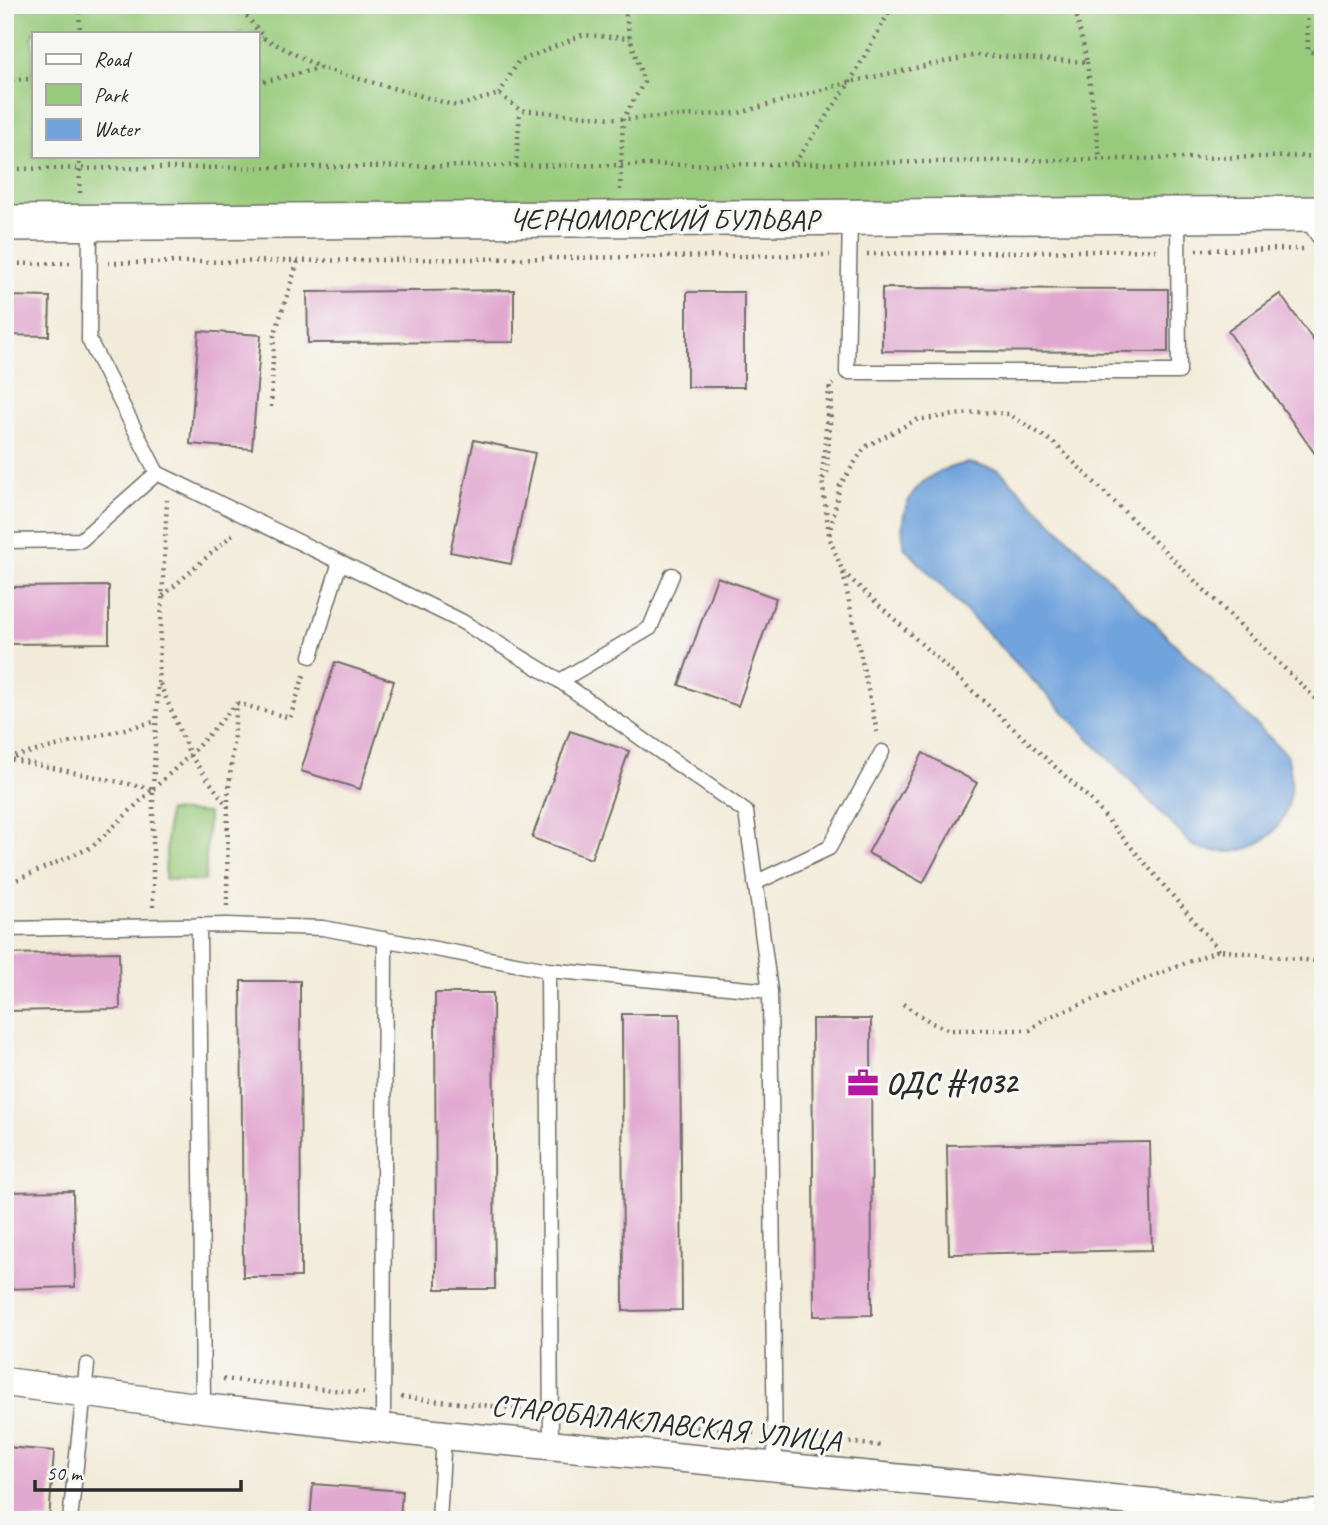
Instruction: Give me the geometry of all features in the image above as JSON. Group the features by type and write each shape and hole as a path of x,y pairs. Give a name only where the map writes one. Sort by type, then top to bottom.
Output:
{"street":[{"name":"ЧЕРНОМОРСКИЙ БУЛЬВАР","path":"5,223 85,212 850,218 1313,214"},
{"name":"СТАРОБАЛАКЛАВСКАЯ УЛИЦА","path":"5,1382 86,1378 203,1408 444,1435 1280,1515 1323,1514"}],"lane":[{"path":"85,212 90,263 89,340 163,475 461,621 560,681 746,812 770,991 775,1467"},
{"path":"1313,214 1316,246"},
{"path":"850,218 847,372 1179,372 1178,215"},
{"path":"5,541 81,540 163,475"},
{"path":"311,656 340,562"},
{"path":"560,681 650,628 672,575"},
{"path":"755,883 829,848 882,752"},
{"path":"5,929 199,925 323,928 548,970 770,991"},
{"path":"199,925 203,1408"},
{"path":"383,1427 385,939"},
{"path":"548,970 551,1445"},
{"path":"70,1520 86,1378"},
{"path":"439,1520 444,1435"}],"path":[{"path":"79,5 80,32"},
{"path":"238,5 264,38 321,68 457,106 499,94 518,62 583,35 630,38"},
{"path":"620,165 623,119 644,82 630,38 624,5"},
{"path":"794,164 850,82 893,5"},
{"path":"1074,5 1087,62 1100,159"},
{"path":"1307,5 1308,51 1323,56"},
{"path":"259,41 264,38"},
{"path":"499,94 520,110 623,119 739,113 850,82 976,55 1087,62"},
{"path":"259,81 321,68"},
{"path":"5,80 32,79"},
{"path":"516,166 520,110"},
{"path":"5,169 794,164 1323,156"},
{"path":"79,158 85,212"},
{"path":"5,264 1178,250 1316,246"},
{"path":"271,407 274,336 299,261"},
{"path":"847,372 829,387 832,393 828,459 827,472 822,480 829,537 843,572 882,752"},
{"path":"829,537 840,485 865,447 916,420 978,412 1009,414 1053,442 1323,706"},
{"path":"153,926 153,789 162,596 163,475"},
{"path":"162,596 251,519"},
{"path":"843,572 1090,798 1219,950"},
{"path":"237,703 290,718 311,656"},
{"path":"158,680 190,755 228,807"},
{"path":"5,885 92,847 190,755 237,703"},
{"path":"227,925 228,807 237,703"},
{"path":"6,758 157,721"},
{"path":"6,758 153,789"},
{"path":"903,1004 932,1023 950,1030 1030,1030 1044,1019 1219,950 1323,962"},
{"path":"203,1377 896,1448"}],"green space":[{"path":"5,5 1323,5 1323,202 5,214"},
{"path":"168,811 208,813 205,881 165,879"}],"water":[{"path":"968,463 999,470 1287,755 1291,778 1289,800 1283,818 1272,834 1256,845 1238,851 1216,852 1193,846 904,547 903,520 906,507 917,488 925,480 945,469"}],"building":[{"path":"882,288 1168,289 1168,352 882,351"},
{"path":"514,290 514,342 308,343 307,292"},
{"path":"687,292 744,292 744,387 687,387"},
{"path":"1280,294 1323,354 1323,465 1228,331"},
{"path":"5,296 50,297 49,336 5,335"},
{"path":"199,331 261,335 252,449 190,444"},
{"path":"474,440 535,453 511,564 450,552"},
{"path":"717,577 776,598 738,706 679,685"},
{"path":"109,586 109,643 5,644 5,587"},
{"path":"335,662 394,681 360,789 301,771"},
{"path":"570,731 629,751 591,859 532,838"},
{"path":"923,753 977,783 923,883 868,853"},
{"path":"119,952 120,1009 5,1011 5,954"},
{"path":"241,981 300,981 301,1277 243,1277"},
{"path":"435,993 493,993 495,1289 436,1289"},
{"path":"622,1014 680,1014 682,1310 623,1311"},
{"path":"812,1019 871,1019 872,1315 814,1316"},
{"path":"1150,1142 1152,1250 949,1254 947,1145"},
{"path":"73,1191 75,1287 5,1289 5,1192"},
{"path":"5,1447 54,1451 49,1520 5,1520"},
{"path":"313,1484 402,1491 400,1520 310,1520"}],"place":[{"name":"ОДС #1032","path":"863,1083"}]}
